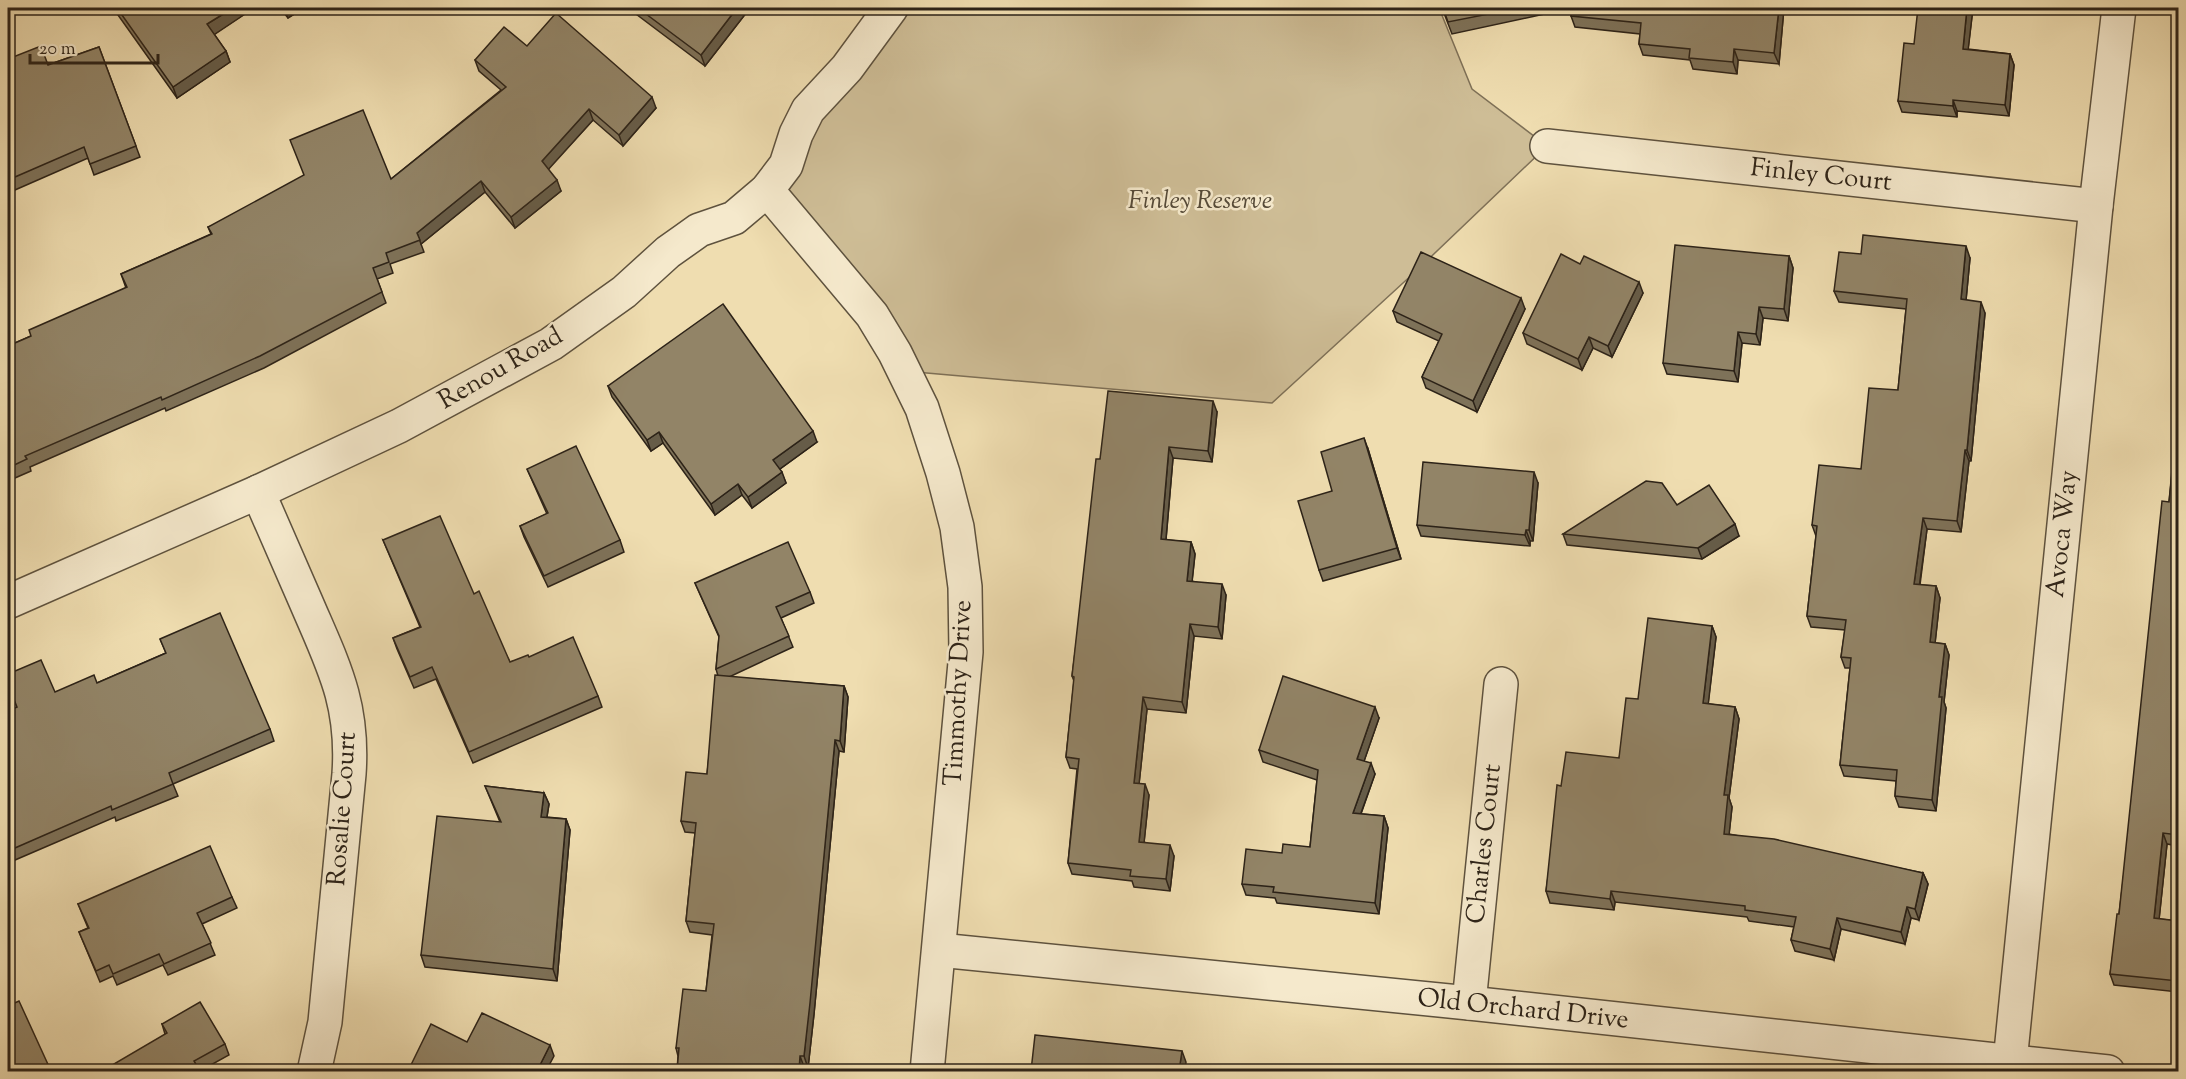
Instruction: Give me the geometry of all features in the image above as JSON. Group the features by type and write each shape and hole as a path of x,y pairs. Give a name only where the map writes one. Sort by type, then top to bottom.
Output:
{"street":[{"name":"Renou Road","path":"8,602 258,492 399,426 551,344 624,292 676,246 699,231 734,218 767,190 786,165 796,134 808,110 848,68 891,8"},
{"name":"Avoca Way","path":"2010,1062 2096,206 2119,8"},
{"name":"Finley Court","path":"1546,147 2096,206"},
{"name":"Timmothy Drive","path":"767,190 872,315 895,353 922,408 943,473 957,527 965,587 966,652 927,1071"},
{"name":"Rosalie Court","path":"258,492 338,674 345,701 351,747 325,1022 314,1071"},
{"name":"Charles Court","path":"1469,1004 1501,684"},
{"name":"Old Orchard Drive","path":"939,950 2108,1071"}],"green space":[{"name":"Finley Reserve","path":"891,8 1439,8 1472,89 1547,146 1415,272 1272,403 904,371 777,178"}],"building":[{"path":"117,8 233,8 207,24 226,51 173,87"},
{"path":"638,8 737,8 701,55"},
{"path":"1443,8 1519,8 1448,22"},
{"path":"1572,8 1779,8 1774,53 1734,49 1733,62 1689,58 1690,49 1639,44 1641,23 1571,16"},
{"path":"1918,8 1967,8 1963,49 2010,54 2005,105 1953,100 1953,106 1898,101 1904,43 1914,44"},
{"path":"556,13 652,97 619,135 589,109 542,161 557,180 511,217 481,181 417,233 420,240 386,253 389,262 373,268 382,292 260,356 162,400 161,397 25,456 27,459 8,468 8,346 31,336 29,330 127,287 121,274 212,234 208,227 304,175 290,140 363,110 391,179 506,87 475,60 504,27 527,46"},
{"path":"41,46 48,65 99,47 136,146 90,164 84,147 8,180 8,59"},
{"path":"1863,235 1966,246 1961,299 1981,302 1967,450 1965,450 1957,521 1923,518 1914,584 1936,586 1930,642 1945,644 1932,800 1895,796 1897,770 1840,765 1851,658 1841,657 1846,620 1807,616 1817,526 1812,525 1819,465 1861,469 1869,388 1898,390 1907,299 1834,291 1839,252 1861,254"},
{"path":"1675,245 1789,256 1784,309 1759,307 1756,334 1738,332 1734,371 1663,363"},
{"path":"1421,252 1521,298 1473,401 1422,377 1442,334 1393,311"},
{"path":"1561,254 1580,264 1584,256 1639,282 1608,346 1589,337 1578,359 1523,333"},
{"path":"723,304 813,431 773,460 782,472 748,497 738,484 711,504 659,432 647,440 608,386"},
{"path":"1108,391 1213,401 1208,451 1169,447 1161,539 1191,542 1187,581 1222,584 1218,627 1190,624 1182,702 1143,697 1134,783 1145,784 1139,842 1170,845 1166,879 1130,876 1131,870 1068,863 1079,759 1066,757 1074,677 1072,676 1096,459 1100,459"},
{"path":"2177,417 2178,835 2163,833 2154,918 2178,921 2178,981 2110,974 2117,914 2119,914 2162,501 2169,502"},
{"path":"1364,438 1397,548 1319,570 1298,501 1332,491 1321,452"},
{"path":"576,446 620,540 544,576 520,526 548,513 527,469"},
{"path":"1423,462 1534,472 1529,530 1526,530 1525,535 1417,525"},
{"path":"1646,481 1662,483 1677,505 1709,485 1735,524 1698,548 1563,534"},
{"path":"440,516 474,594 479,591 510,662 528,655 529,657 573,637 598,696 469,752 432,667 410,677 393,638 421,627 383,540"},
{"path":"788,542 810,592 776,607 789,636 716,669 719,636 695,583"},
{"path":"220,613 270,729 169,773 173,784 112,810 111,806 8,851 8,711 17,707 8,684 8,674 41,660 55,692 94,675 97,683 166,653 160,639"},
{"path":"1648,618 1712,626 1703,703 1735,707 1724,795 1728,795 1724,834 1774,839 1923,873 1915,909 1907,907 1901,932 1837,918 1830,949 1791,940 1796,917 1745,910 1745,906 1611,891 1610,899 1546,891 1557,785 1561,786 1566,752 1619,758 1626,698 1638,699"},
{"path":"715,675 844,686 840,741 835,740 804,1056 800,1056 799,1071 677,1071 679,1048 676,1048 683,989 706,991 714,924 686,921 696,823 681,821 686,772 707,774"},
{"path":"1283,676 1375,707 1357,759 1371,763 1353,813 1384,816 1375,903 1273,892 1274,887 1242,884 1246,849 1282,853 1283,844 1310,847 1318,770 1259,750"},
{"path":"485,786 544,793 541,817 566,819 553,969 421,955 437,816 501,822"},
{"path":"210,846 232,897 197,913 211,943 164,964 159,954 113,974 109,965 96,971 79,932 89,928 78,904"},
{"path":"19,1001 51,1071 8,1071 8,1006"},
{"path":"200,1002 225,1044 194,1061 200,1071 102,1071 167,1033 162,1024"},
{"path":"482,1013 550,1045 537,1071 408,1071 431,1024 467,1042"},
{"path":"1035,1035 1182,1051 1179,1071 1031,1071"}]}
